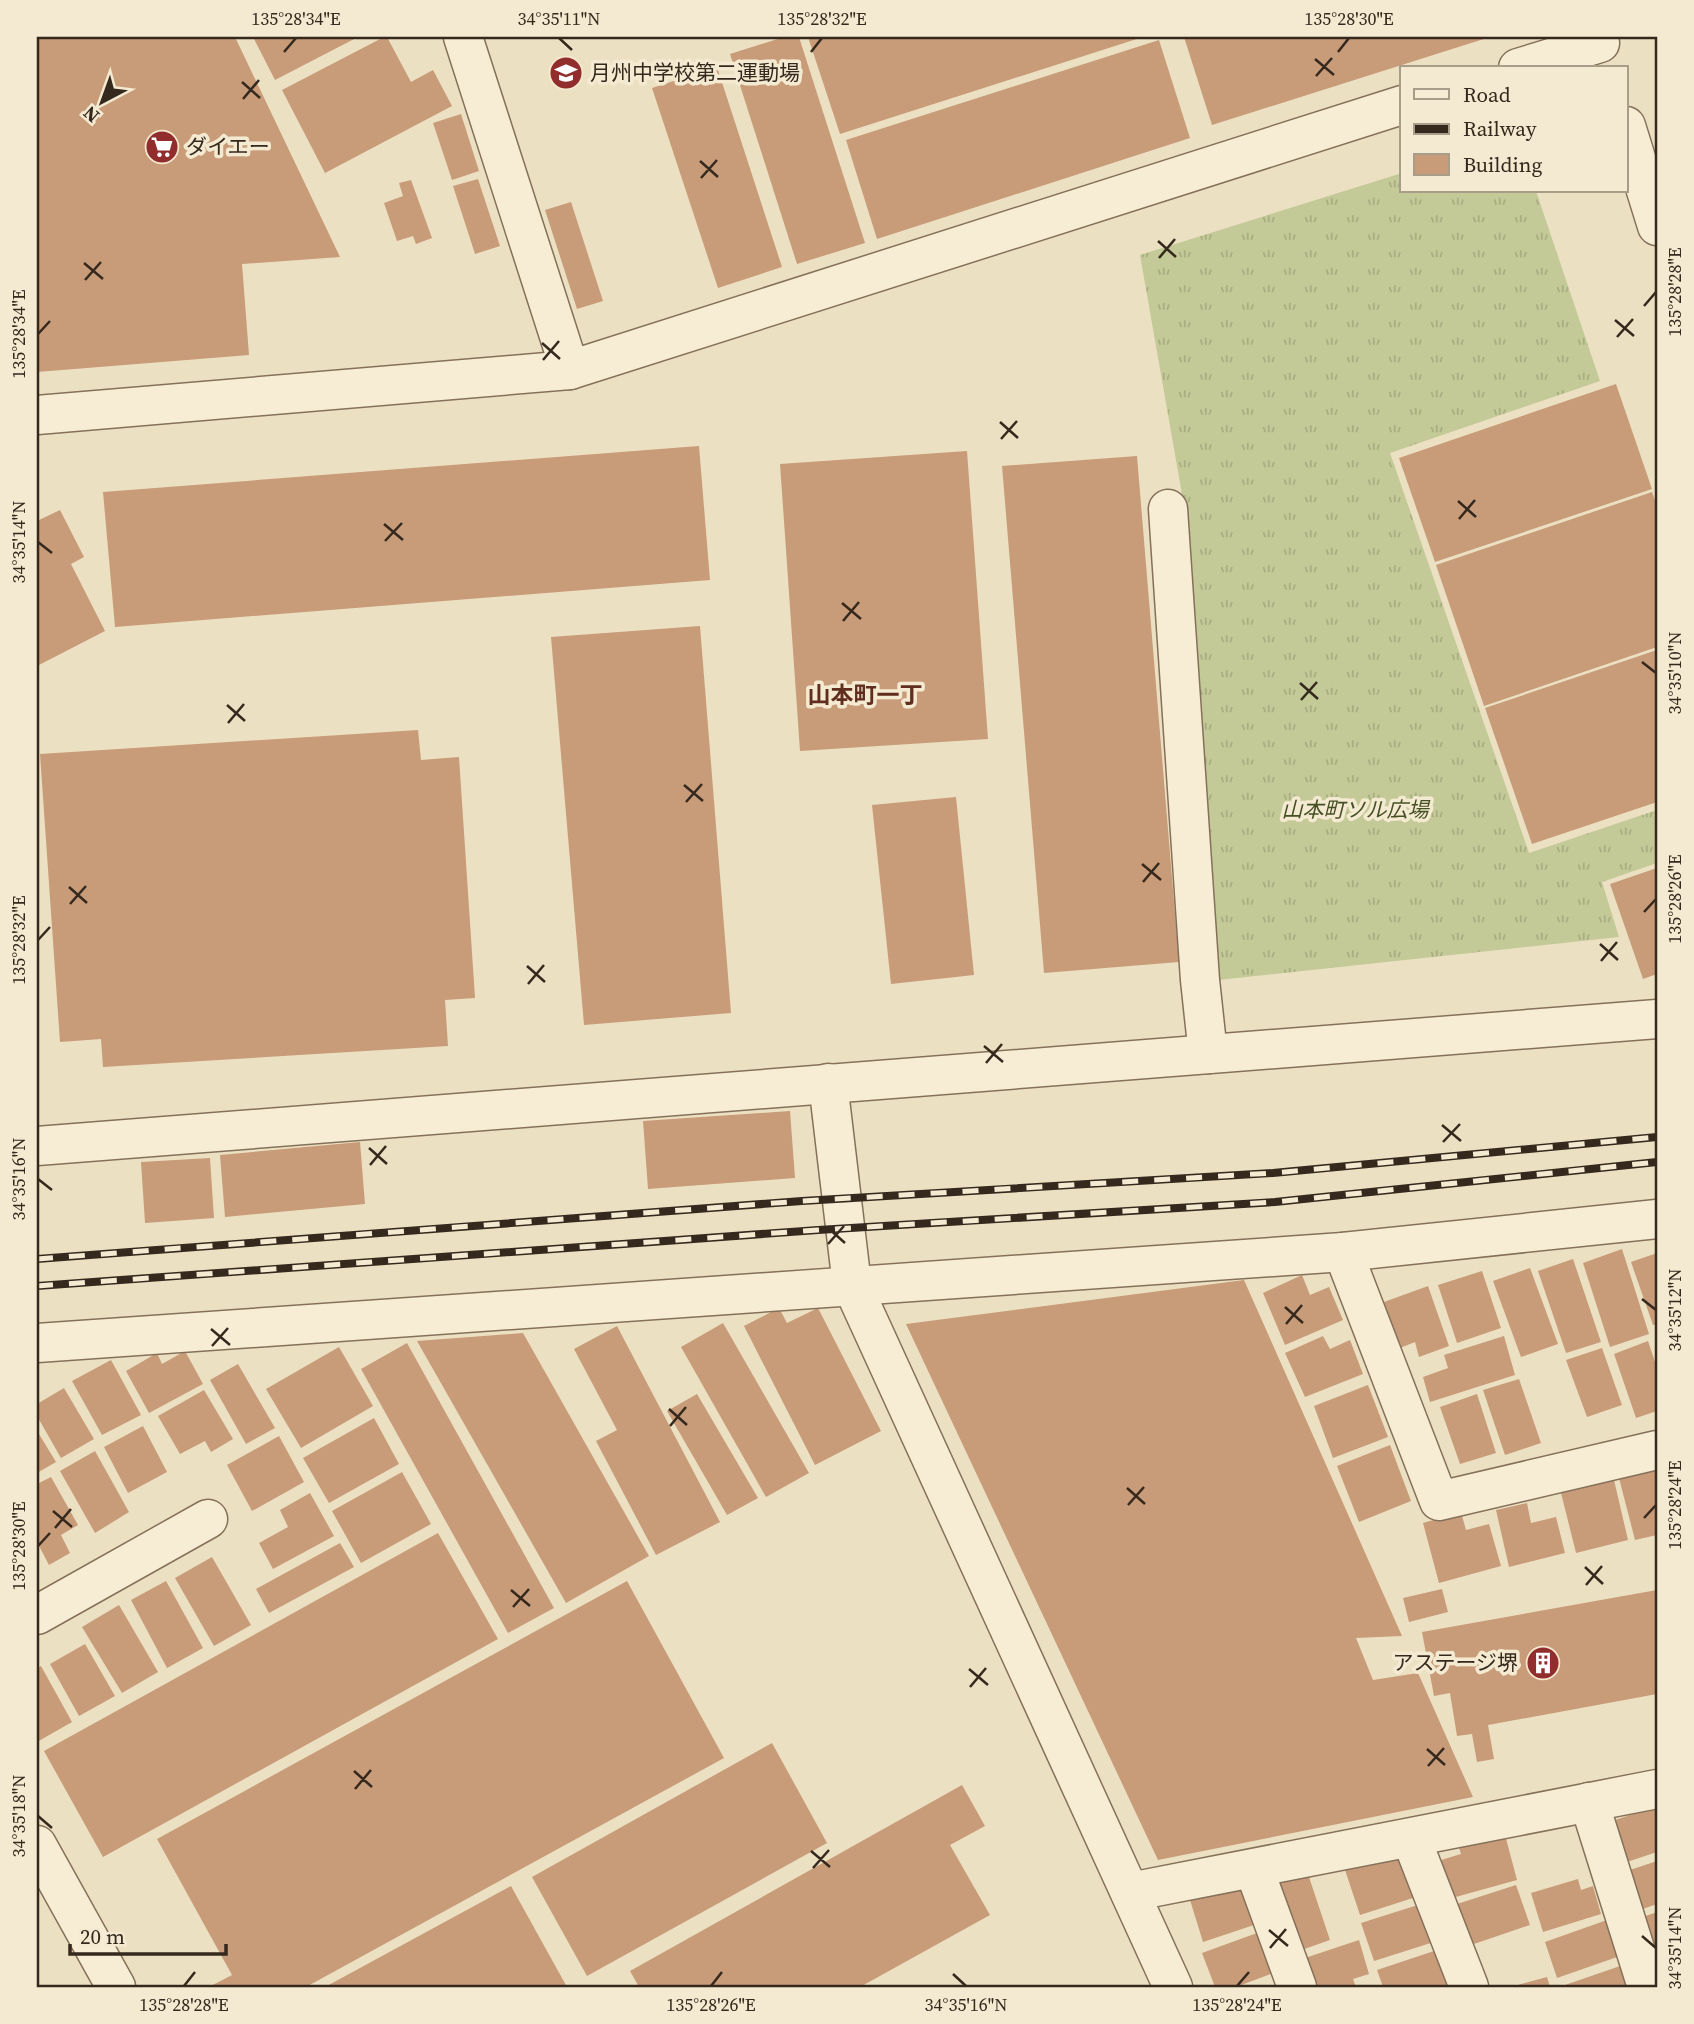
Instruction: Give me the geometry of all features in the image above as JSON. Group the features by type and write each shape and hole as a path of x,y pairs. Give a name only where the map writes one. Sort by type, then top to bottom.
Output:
{"street":[{"path":"463,37 570,370"},
{"path":"1527,66 1602,49"},
{"path":"37,415 570,370 1400,106"},
{"path":"1628,132 1657,226"},
{"path":"1168,509 1199,967 1208,1054"},
{"path":"37,1146 1657,1019"},
{"path":"828,1083 852,1285 1173,1987"},
{"path":"37,1343 1343,1252 1657,1219"},
{"path":"1343,1252 1439,1501 1657,1450"},
{"path":"37,1615 208,1519"},
{"path":"1130,1892 1657,1789"},
{"path":"1589,1802 1647,1987"},
{"path":"1411,1838 1469,1987"},
{"path":"37,1845 116,1987"},
{"path":"1254,1869 1297,1987"}],"green space":[{"name":"山本町ソル広場","path":"1400,174 1400,192 1536,192 1600,381 1390,453 1529,853 1657,810 1657,863 1602,882 1619,937 1218,980 1183,500 1140,255"}],"building":[{"name":"ダイエー","path":"37,37 235,37 340,257 242,264 249,355 37,372"},
{"path":"253,37 358,37 275,80"},
{"path":"387,37 411,82 433,70 452,106 325,173 282,90"},
{"path":"784,37 799,37 865,243 797,264 730,54"},
{"path":"808,37 1143,37 840,134"},
{"path":"1184,37 1490,37 1212,125"},
{"path":"1159,40 1190,138 877,239 846,140"},
{"path":"717,67 782,267 718,288 652,88"},
{"path":"461,114 479,171 452,180 433,123"},
{"path":"478,179 500,246 475,254 453,186"},
{"path":"411,180 432,238 416,244 413,236 397,241 384,203 403,196 399,183"},
{"path":"571,202 603,301 577,309 545,210"},
{"path":"1616,384 1652,489 1435,562 1399,458"},
{"path":"699,446 710,580 115,627 103,492"},
{"path":"967,451 988,739 800,751 780,464"},
{"path":"1137,456 1179,962 1044,973 1002,466"},
{"path":"1652,492 1657,506 1657,647 1484,706 1436,565"},
{"path":"60,510 84,557 71,564 105,631 37,666 37,521"},
{"path":"700,626 731,1013 584,1025 551,637"},
{"path":"1657,650 1657,802 1532,844 1485,708"},
{"path":"418,730 421,760 459,757 475,998 445,1000 448,1046 103,1067 101,1039 60,1042 40,754"},
{"path":"956,797 974,975 891,984 872,805"},
{"path":"1657,868 1657,974 1643,979 1610,884"},
{"path":"790,1111 795,1178 648,1189 643,1121"},
{"path":"360,1142 365,1204 225,1217 220,1155"},
{"path":"210,1158 214,1218 145,1223 141,1162"},
{"path":"1622,1249 1649,1334 1610,1347 1583,1263"},
{"path":"1657,1253 1657,1324 1653,1325 1631,1262"},
{"path":"1573,1259 1601,1342 1566,1353 1538,1271"},
{"path":"1530,1268 1558,1344 1521,1357 1493,1281"},
{"path":"1482,1271 1501,1328 1457,1343 1438,1285"},
{"path":"1302,1275 1310,1295 1329,1287 1343,1320 1285,1345 1263,1293"},
{"path":"1244,1280 1402,1636 1356,1638 1373,1680 1418,1673 1473,1797 1158,1860 906,1324"},
{"path":"1428,1286 1449,1346 1419,1357 1415,1342 1400,1348 1384,1302"},
{"path":"779,1308 787,1323 818,1308 881,1431 815,1465 744,1326"},
{"path":"723,1323 809,1473 766,1497 681,1347"},
{"path":"617,1326 720,1522 656,1555 596,1441 617,1430 574,1349"},
{"path":"523,1333 649,1556 566,1603 417,1341"},
{"path":"1323,1336 1330,1349 1350,1340 1363,1374 1305,1397 1285,1353"},
{"path":"1504,1336 1515,1375 1430,1402 1423,1377 1448,1368 1444,1355"},
{"path":"1648,1341 1657,1368 1657,1411 1636,1418 1614,1354"},
{"path":"407,1343 554,1608 508,1633 361,1369"},
{"path":"339,1347 373,1406 301,1448 266,1389"},
{"path":"1602,1348 1622,1405 1587,1417 1566,1360"},
{"path":"185,1351 203,1384 149,1413 126,1371 157,1353 162,1364"},
{"path":"111,1360 141,1415 102,1435 72,1381"},
{"path":"238,1364 275,1428 246,1444 210,1380"},
{"path":"1519,1379 1541,1443 1505,1455 1483,1390"},
{"path":"1368,1385 1388,1437 1333,1458 1314,1406"},
{"path":"64,1388 94,1439 61,1458 37,1416 37,1404"},
{"path":"204,1390 233,1439 211,1452 205,1441 180,1454 158,1416"},
{"path":"697,1394 758,1498 727,1515 667,1411"},
{"path":"1477,1394 1496,1453 1460,1464 1440,1407"},
{"path":"374,1418 399,1464 329,1503 303,1458"},
{"path":"143,1426 167,1472 128,1493 104,1447"},
{"path":"39,1434 56,1462 37,1473 37,1436"},
{"path":"279,1436 304,1482 252,1511 227,1465"},
{"path":"1390,1445 1411,1501 1359,1522 1337,1466"},
{"path":"95,1451 129,1512 95,1533 60,1471"},
{"path":"1657,1469 1657,1535 1635,1540 1619,1478"},
{"path":"402,1472 431,1524 361,1563 332,1511"},
{"path":"51,1477 78,1525 61,1535 70,1553 49,1565 37,1542 37,1484"},
{"path":"1614,1480 1628,1540 1576,1553 1561,1493"},
{"path":"310,1493 334,1536 273,1569 259,1543 288,1527 280,1510"},
{"path":"1527,1503 1531,1523 1556,1517 1565,1553 1509,1567 1496,1510"},
{"path":"1461,1512 1466,1530 1489,1524 1501,1566 1439,1583 1423,1523"},
{"path":"438,1533 498,1639 103,1857 44,1751"},
{"path":"340,1543 354,1567 269,1613 256,1589"},
{"path":"212,1557 251,1625 214,1646 175,1578"},
{"path":"166,1581 203,1648 167,1668 131,1600"},
{"path":"627,1581 724,1758 306,1987 209,1987 232,1975 157,1839"},
{"path":"1442,1589 1448,1612 1409,1622 1403,1598"},
{"name":"アステージ堺","path":"1657,1590 1657,1694 1488,1725 1494,1759 1477,1762 1472,1734 1457,1736 1450,1693 1434,1696 1422,1632"},
{"path":"119,1605 158,1672 122,1693 82,1627"},
{"path":"85,1644 115,1696 79,1716 50,1664"},
{"path":"41,1666 72,1722 37,1742 37,1668"},
{"path":"772,1743 827,1843 587,1976 532,1877"},
{"path":"962,1785 985,1826 950,1845 990,1915 860,1987 639,1987 630,1971"},
{"path":"1657,1806 1657,1852 1624,1863 1609,1822"},
{"path":"1504,1831 1517,1880 1452,1898 1441,1860 1461,1854 1458,1844"},
{"path":"1400,1846 1416,1897 1360,1915 1343,1864"},
{"path":"1657,1861 1657,1904 1637,1911 1624,1872"},
{"path":"1307,1871 1330,1940 1290,1954 1267,1885"},
{"path":"1578,1879 1581,1890 1593,1886 1601,1914 1543,1932 1531,1893"},
{"path":"1243,1882 1257,1924 1203,1942 1190,1900"},
{"path":"1516,1885 1530,1925 1468,1946 1454,1905"},
{"path":"511,1886 567,1987 325,1987"},
{"path":"1424,1903 1437,1941 1374,1961 1361,1923"},
{"path":"1657,1912 1657,1958 1640,1918"},
{"path":"1607,1920 1620,1956 1557,1978 1545,1942"},
{"path":"1257,1933 1273,1973 1236,1987 1215,1987 1202,1953"},
{"path":"1359,1940 1369,1974 1353,1979 1356,1987 1308,1987 1299,1960"},
{"path":"1443,1948 1456,1987 1383,1987 1377,1970"},
{"path":"1623,1965 1631,1987 1565,1985"},
{"path":"1547,1977 1550,1987 1514,1987 1514,1986"}],"railway":[{"path":"37,1259 802,1201 1273,1173 1657,1137"},
{"path":"37,1286 818,1230 1275,1202 1657,1162"}],"place":[{"name":"月州中学校第二運動場","path":"566,73"},
{"name":"ダイエー","path":"162,147"},
{"name":"アステージ堺","path":"1543,1663"}],"district":[{"name":"山本町一丁","path":"865,695"}]}
